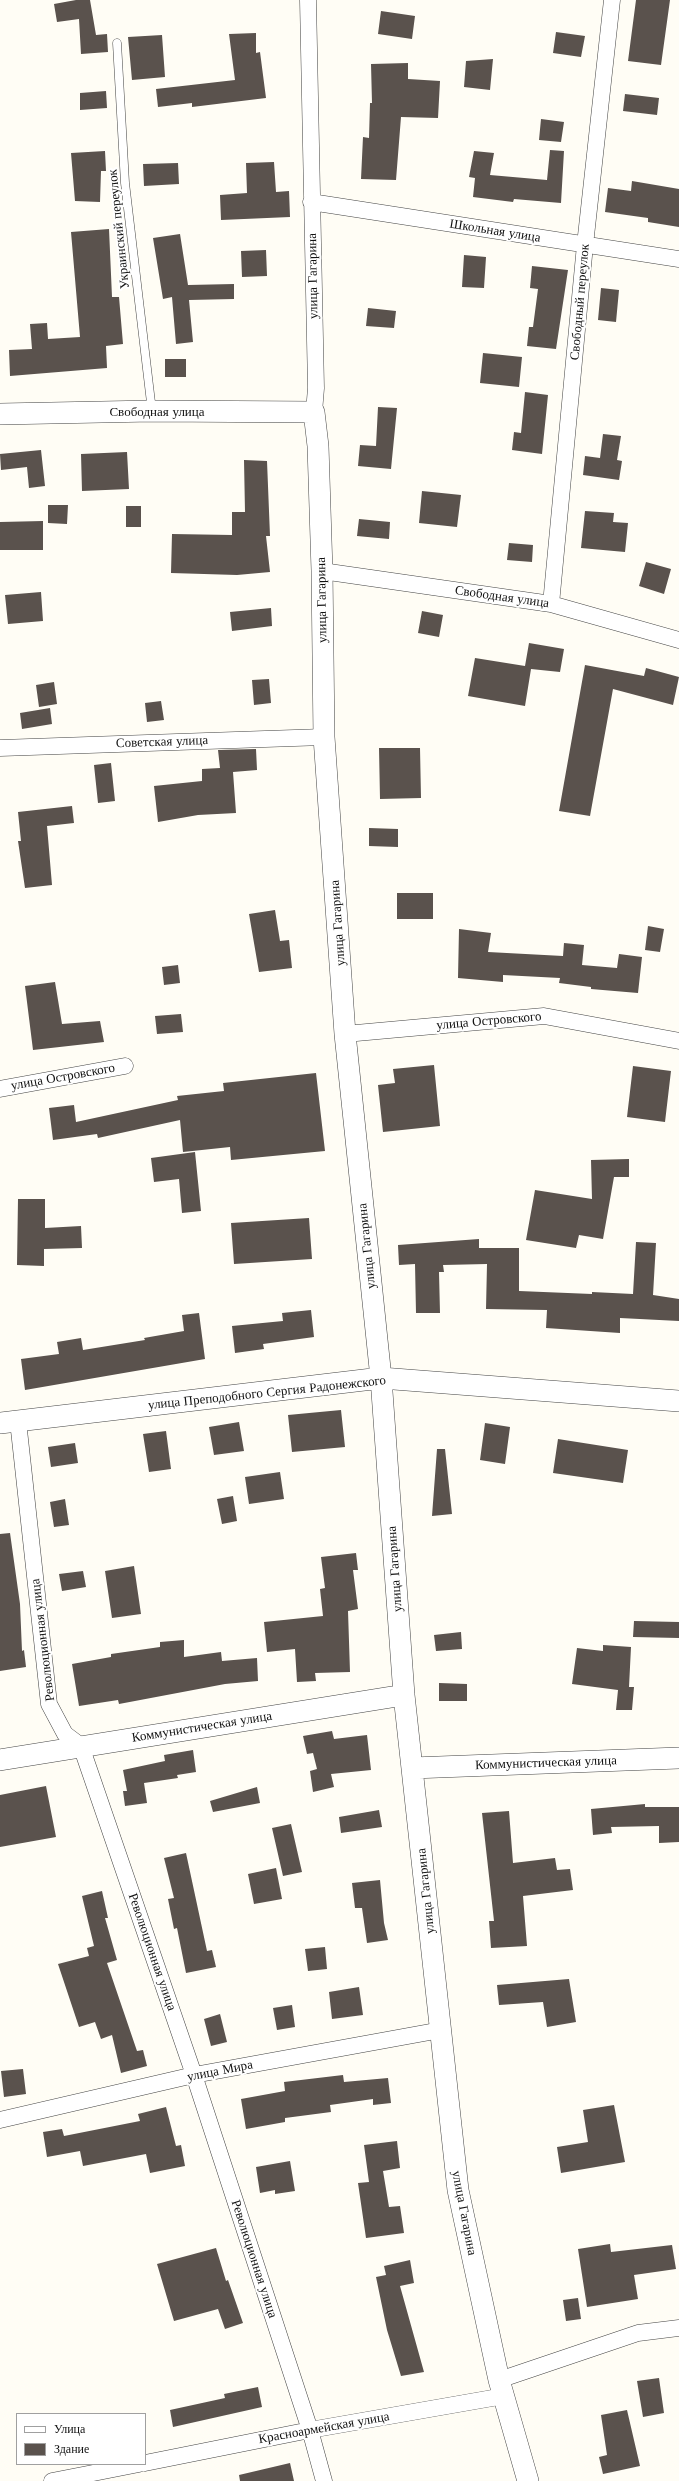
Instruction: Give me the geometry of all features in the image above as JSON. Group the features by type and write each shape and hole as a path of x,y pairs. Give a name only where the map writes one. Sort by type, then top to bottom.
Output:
{"street":[{"name":"улица Гагарина","path":"308,0 316,388 314,412 318,446 322,572 324,737 345,1034 381,1378 404,1695 458,2190 502,2388 528,2481"},
{"name":"Свободный переулок","path":"551,604 585,245 612,0"},
{"name":"Школьная улица","path":"311,202 679,259"},
{"name":"Свободная улица","path":"0,414 152,411 314,412"},
{"name":"Свободная улица","path":"322,572 551,604 679,640"},
{"name":"Советская улица","path":"0,748 324,737"},
{"name":"улица Островского","path":"345,1034 544,1016 679,1041"},
{"name":"улица Островского","path":"0,1089 125,1066"},
{"name":"улица Преподобного Сергия Радонежского","path":"9,1422 381,1378 679,1401"},
{"name":"Революционная улица","path":"9,1422 49,1704 65,1734 81,1746 194,2075 310,2430 324,2481"},
{"name":"Коммунистическая улица","path":"0,1760 404,1695"},
{"name":"Коммунистическая улица","path":"412,1768 679,1758"},
{"name":"улица Мира","path":"0,2120 194,2075 441,2030"},
{"name":"Красноармейская улица","path":"146,2463 310,2430 502,2388 638,2333 679,2328"},
{"path":"52,2481 134,2465"}],"lane":[{"name":"Украинский переулок","path":"117,43 125,183 152,411"}],"building":[{"path":"76,0 90,0 96,35 107,34 108,52 81,54 79,19 57,22 54,4"},
{"path":"636,0 670,0 661,65 628,61"},
{"path":"381,11 415,16 412,39 378,34"},
{"path":"556,32 585,36 581,57 553,53"},
{"path":"256,33 256,53 260,52 266,98 192,107 192,103 158,107 156,89 235,80 229,34"},
{"path":"162,35 165,77 132,80 128,37"},
{"path":"493,59 490,90 464,87 466,61"},
{"path":"408,63 408,79 440,81 438,118 401,117 396,180 361,179 363,137 369,138 370,103 372,103 371,64"},
{"path":"106,91 107,108 80,110 80,93"},
{"path":"625,94 659,98 657,115 623,111"},
{"path":"541,119 564,122 561,142 539,140"},
{"path":"550,150 564,151 561,203 514,199 513,202 473,197 475,178 469,177 474,151 494,153 490,175 547,180"},
{"path":"105,151 106,171 101,171 100,202 75,201 71,153"},
{"path":"274,162 276,192 289,191 290,217 221,220 220,195 247,193 246,163"},
{"path":"178,163 179,184 144,186 143,164"},
{"path":"632,181 679,189 679,227 648,222 648,218 605,212 608,188 631,191"},
{"path":"109,229 112,297 119,297 123,344 106,346 107,368 10,376 9,350 32,349 30,324 47,323 48,339 80,337 71,232"},
{"path":"180,234 188,285 234,284 234,299 189,300 193,342 176,344 172,297 163,299 153,238"},
{"path":"266,250 267,276 242,277 241,251"},
{"path":"464,255 486,257 484,288 462,287"},
{"path":"532,266 568,270 556,349 527,346 529,327 533,327 538,289 530,288"},
{"path":"601,288 619,290 616,322 598,320"},
{"path":"368,308 396,311 394,328 366,326"},
{"path":"483,353 522,357 519,387 480,383"},
{"path":"165,359 186,359 186,377 165,377"},
{"path":"525,392 548,395 542,454 512,450 514,432 521,433"},
{"path":"378,407 397,408 391,469 358,466 360,445 376,446"},
{"path":"603,434 621,436 617,460 622,461 619,480 583,475 585,456 600,458"},
{"path":"41,450 45,486 29,488 27,467 1,470 0,454"},
{"path":"127,452 129,489 82,491 81,454"},
{"path":"244,460 267,461 270,536 266,536 270,572 237,575 171,573 172,534 232,535 232,512 245,512"},
{"path":"422,491 461,495 457,527 419,523"},
{"path":"48,505 68,505 67,524 48,523"},
{"path":"126,506 141,506 141,527 126,527"},
{"path":"585,511 614,513 613,522 628,523 625,552 581,548"},
{"path":"359,519 390,522 389,539 357,536"},
{"path":"43,521 43,550 0,550 0,522"},
{"path":"509,543 533,545 532,562 507,560"},
{"path":"646,562 671,569 664,594 639,586"},
{"path":"41,592 43,621 8,624 5,595"},
{"path":"271,608 272,626 232,631 230,612"},
{"path":"422,611 443,615 439,637 418,633"},
{"path":"529,643 564,649 560,672 531,669 525,706 468,696 475,658 525,666"},
{"path":"585,665 644,676 646,668 679,677 673,705 613,689 590,816 559,811"},
{"path":"269,679 271,703 254,705 252,680"},
{"path":"54,682 57,704 39,707 36,685"},
{"path":"161,701 164,720 147,722 145,703"},
{"path":"50,708 52,724 22,729 20,713"},
{"path":"379,748 420,748 421,798 380,799"},
{"path":"256,749 257,770 233,772 236,813 198,815 158,822 154,786 202,781 202,769 220,768 218,750"},
{"path":"111,763 115,801 98,803 94,765"},
{"path":"72,806 74,823 47,826 52,885 25,888 18,841 21,841 18,812"},
{"path":"369,828 398,829 398,847 369,846"},
{"path":"397,893 433,893 433,919 397,919"},
{"path":"275,910 280,941 289,940 292,968 259,972 249,914"},
{"path":"648,926 664,929 660,952 645,950"},
{"path":"459,929 491,933 488,952 563,956 564,943 584,945 582,965 617,968 619,954 642,957 638,993 591,989 591,987 559,983 560,978 503,975 503,982 458,978"},
{"path":"178,965 180,983 164,985 162,967"},
{"path":"55,982 62,1024 100,1021 104,1042 33,1050 25,986"},
{"path":"181,1014 183,1032 157,1034 155,1016"},
{"path":"434,1065 440,1126 383,1132 378,1085 395,1083 393,1069"},
{"path":"633,1066 671,1071 665,1122 627,1117"},
{"path":"316,1073 325,1151 231,1160 230,1147 183,1152 180,1120 98,1138 97,1134 53,1140 49,1108 74,1105 76,1122 178,1100 177,1096 224,1091 223,1083"},
{"path":"195,1152 201,1211 182,1213 179,1179 154,1182 151,1158"},
{"path":"629,1159 629,1177 614,1177 603,1239 579,1235 576,1248 526,1240 535,1190 592,1199 591,1160"},
{"path":"18,1199 45,1199 45,1228 81,1226 82,1248 44,1249 44,1266 17,1265"},
{"path":"309,1218 312,1259 234,1264 231,1223"},
{"path":"479,1239 479,1248 519,1248 519,1291 592,1294 592,1292 633,1294 636,1242 656,1243 653,1295 679,1299 679,1321 620,1318 620,1333 546,1328 547,1310 486,1309 487,1264 443,1265 444,1272 439,1272 440,1313 416,1313 415,1264 399,1265 398,1245"},
{"path":"311,1310 314,1337 263,1344 264,1349 235,1353 232,1326 283,1321 282,1313"},
{"path":"199,1313 205,1359 25,1390 21,1359 59,1354 57,1342 81,1338 83,1350 145,1340 144,1338 184,1331 182,1315"},
{"path":"341,1410 345,1447 292,1452 288,1415"},
{"path":"239,1422 244,1451 214,1455 209,1427"},
{"path":"485,1423 510,1427 505,1464 480,1460"},
{"path":"166,1431 171,1469 149,1472 143,1434"},
{"path":"558,1439 628,1450 623,1483 553,1473"},
{"path":"75,1443 78,1463 51,1467 48,1447"},
{"path":"437,1449 445,1449 452,1514 432,1516"},
{"path":"280,1472 284,1499 249,1504 245,1477"},
{"path":"233,1496 237,1521 222,1524 217,1499"},
{"path":"65,1499 69,1525 54,1527 50,1502"},
{"path":"10,1533 20,1604 22,1651 24,1650 26,1667 0,1671 0,1534"},
{"path":"356,1553 358,1570 353,1570 358,1609 348,1611 350,1672 315,1673 316,1681 297,1682 295,1649 267,1652 264,1622 323,1616 320,1589 325,1588 321,1557"},
{"path":"134,1566 141,1614 112,1618 105,1571"},
{"path":"83,1571 86,1587 62,1591 59,1574"},
{"path":"634,1621 679,1622 679,1638 633,1637"},
{"path":"461,1632 462,1649 436,1651 434,1635"},
{"path":"184,1640 184,1657 221,1652 222,1661 257,1658 258,1681 225,1684 119,1704 118,1700 79,1706 72,1664 111,1657 111,1654 160,1647 160,1642"},
{"path":"603,1645 631,1647 629,1687 634,1687 632,1710 616,1710 618,1690 572,1684 577,1648 603,1651"},
{"path":"439,1683 467,1684 467,1701 439,1701"},
{"path":"332,1731 334,1739 367,1735 371,1770 331,1774 334,1787 313,1792 310,1771 317,1769 313,1753 307,1754 303,1736"},
{"path":"193,1750 196,1772 177,1775 178,1778 144,1783 147,1803 125,1806 123,1791 127,1791 123,1770 165,1761 164,1755"},
{"path":"46,1786 56,1837 0,1847 0,1795"},
{"path":"257,1787 260,1803 213,1812 210,1801"},
{"path":"645,1804 645,1807 679,1807 679,1842 659,1843 659,1826 611,1827 612,1833 593,1835 591,1809"},
{"path":"379,1810 382,1827 341,1833 339,1817"},
{"path":"509,1811 513,1863 555,1858 557,1870 570,1869 573,1890 523,1896 527,1946 491,1948 489,1921 494,1921 482,1813"},
{"path":"291,1824 302,1872 283,1876 272,1828"},
{"path":"186,1853 207,1951 212,1950 216,1967 186,1973 177,1928 174,1929 168,1899 174,1898 164,1858"},
{"path":"276,1868 282,1899 254,1904 248,1874"},
{"path":"380,1880 384,1923 388,1940 367,1943 362,1908 355,1908 352,1883"},
{"path":"102,1891 108,1918 105,1918 117,1960 107,1963 137,2051 143,2050 147,2066 121,2073 112,2035 101,2039 95,2022 79,2027 58,1964 89,1956 87,1948 94,1946 82,1896"},
{"path":"325,1947 327,1969 308,1971 305,1949"},
{"path":"569,1979 576,2022 547,2027 543,2002 499,2005 497,1985"},
{"path":"359,1987 363,2015 332,2019 329,1992"},
{"path":"292,2005 295,2027 277,2030 273,2008"},
{"path":"220,2014 227,2042 211,2046 204,2019"},
{"path":"23,2069 26,2094 4,2097 1,2071"},
{"path":"343,2075 344,2082 388,2078 391,2103 373,2105 373,2099 330,2105 331,2112 285,2118 285,2122 246,2129 241,2099 285,2091 284,2082"},
{"path":"614,2105 625,2162 561,2173 557,2147 588,2142 583,2110"},
{"path":"166,2107 176,2146 181,2145 185,2166 150,2173 146,2154 83,2166 80,2151 47,2157 43,2132 62,2129 64,2136 140,2121 138,2114"},
{"path":"397,2141 400,2168 383,2171 389,2207 400,2206 404,2233 366,2238 358,2183 369,2182 364,2145"},
{"path":"290,2161 295,2191 275,2194 275,2190 260,2193 256,2167"},
{"path":"610,2244 611,2252 672,2245 676,2269 634,2275 638,2299 587,2307 578,2249"},
{"path":"216,2248 226,2281 228,2280 243,2323 225,2329 218,2309 174,2321 157,2264"},
{"path":"410,2260 414,2283 400,2286 424,2372 401,2376 387,2330 376,2277 386,2275 384,2266"},
{"path":"578,2298 581,2319 566,2321 563,2300"},
{"path":"659,2378 664,2413 643,2417 637,2381"},
{"path":"258,2387 262,2407 173,2427 170,2410 225,2398 224,2394"},
{"path":"627,2410 640,2466 603,2474 599,2457 607,2455 601,2415"},
{"path":"290,2463 294,2481 240,2481 239,2475"}]}
